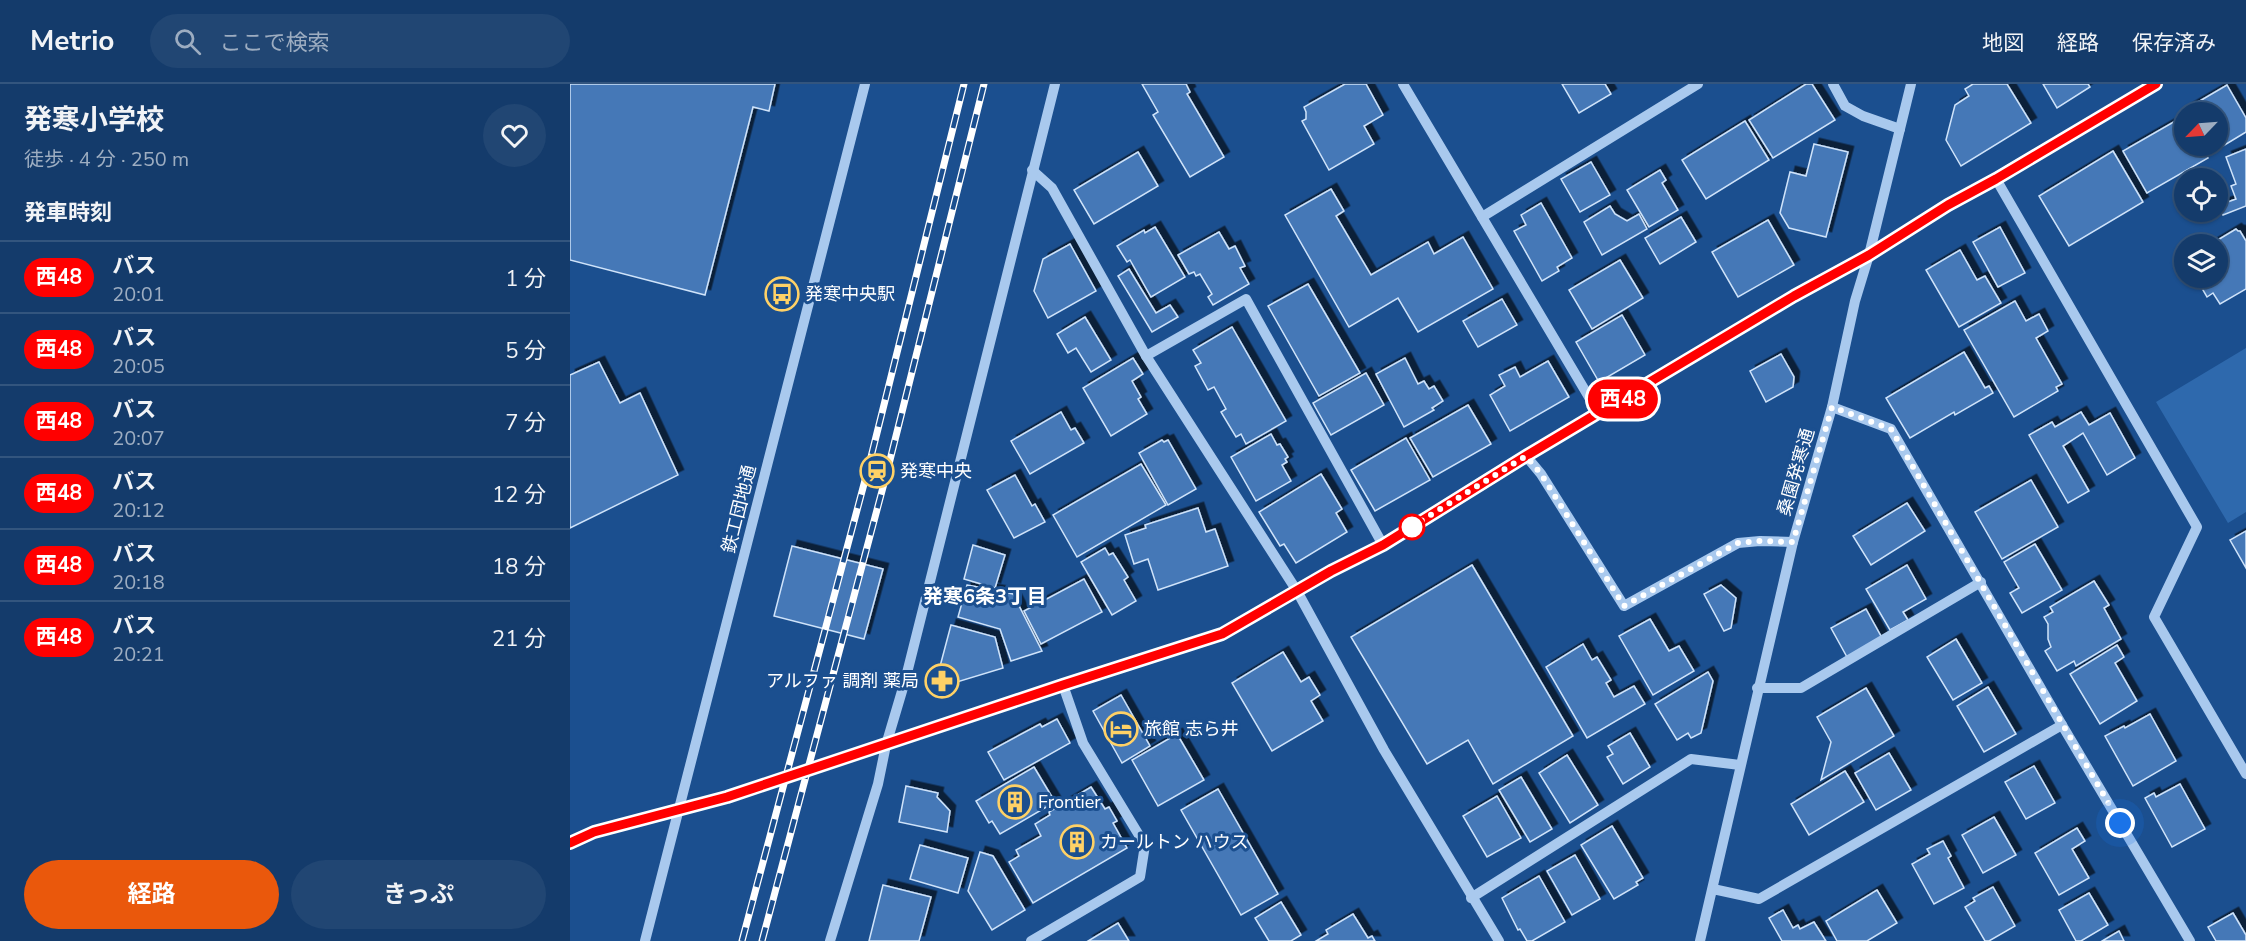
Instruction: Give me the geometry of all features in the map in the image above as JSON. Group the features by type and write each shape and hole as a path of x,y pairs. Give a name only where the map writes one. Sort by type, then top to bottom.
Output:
{"street":[{"name":"鉄工団地通","path":"645,941 865,84"},
{"path":"830,941 878,784 886,745 908,670 1055,84"},
{"path":"1403,84 1599,414"},
{"path":"1482,217 1698,84"},
{"path":"1833,84 1845,106 1863,116 1900,129"},
{"name":"桑園発寒通","path":"1700,941 1757,688 1793,542 1832,407 1855,301 1869,255 1911,84"},
{"path":"570,843 594,832 680,810 886,745 1222,634 1331,571 1383,545 1526,456 1794,296 1869,255 1948,205 2156,84"},
{"path":"1032,170 1052,188 1146,356 1297,591 1384,750 1471,898 1499,941"},
{"path":"1996,179 2197,527 2154,617 2246,774"},
{"path":"1146,356 1245,299 1383,545"},
{"path":"1832,407 1891,429 2190,941"},
{"path":"1526,456 1541,474 1624,606 1738,543 1793,542"},
{"path":"1757,688 1801,688 1981,582"},
{"path":"1031,941 1140,877 1145,845 1083,743 1063,685"},
{"path":"1713,889 1759,899 2062,725"},
{"path":"1471,898 1691,759 1740,765"}],"shaded area":[{"path":"2246,348 2246,512 2228,523 2156,402"}],"building":[{"path":"570,84 775,84 769,111 753,107 705,295 570,260"},
{"path":"1142,84 1186,84 1190,92 1187,94 1224,157 1190,177 1153,115 1158,112"},
{"path":"1345,84 1366,84 1383,115 1364,126 1374,144 1329,170 1302,121 1306,119 1304,107"},
{"path":"1562,84 1605,84 1611,94 1579,113"},
{"path":"1806,84 1812,84 1835,120 1773,158 1749,120"},
{"path":"1973,84 2007,84 2031,123 1961,166 1946,140 1955,105 1969,96 1965,89"},
{"path":"2043,84 2088,84 2090,87 2057,108"},
{"path":"2227,85 2246,118 2246,132 2228,143 2228,102 2198,102"},
{"path":"1745,121 1769,160 1706,199 1682,160"},
{"path":"2174,122 2174,156 2207,156 2208,158 2191,168 2174,168 2174,178 2147,193 2123,151"},
{"path":"1814,144 1848,152 1826,237 1789,228 1780,213 1790,172 1806,176"},
{"path":"2246,149 2246,206 2228,213 2228,202 2236,199 2231,186 2236,184 2226,157"},
{"path":"2113,151 2143,202 2069,246 2039,196"},
{"path":"1138,152 1158,186 1094,224 1074,190"},
{"path":"1591,162 1610,195 1580,212 1561,179"},
{"path":"1660,170 1666,180 1662,183 1678,210 1649,227 1627,190"},
{"path":"1331,189 1344,211 1336,216 1371,275 1428,242 1434,254 1463,237 1493,289 1418,332 1398,298 1349,327 1285,215"},
{"path":"1541,203 1572,258 1557,267 1559,271 1542,281 1514,231 1526,225 1521,215"},
{"path":"1610,206 1615,214 1627,221 1639,214 1647,229 1602,255 1584,222"},
{"path":"1681,217 1696,242 1660,264 1645,238"},
{"path":"1768,220 1794,265 1738,297 1712,252"},
{"path":"1155,227 1185,277 1151,297 1130,260 1127,262 1117,246 1144,230 1145,233"},
{"path":"2000,227 2025,273 1998,287 1973,242"},
{"path":"2236,229 2246,241 2246,289 2220,304 2213,293 2207,297 2202,288 2228,288 2228,234"},
{"path":"1219,232 1229,249 1235,246 1245,266 1240,268 1249,284 1213,305 1208,297 1212,294 1200,274 1196,276 1194,272 1189,274 1178,255"},
{"path":"1070,244 1096,291 1048,318 1034,291 1043,259"},
{"path":"1960,250 1977,280 1985,276 2001,303 1959,327 1926,270"},
{"path":"1620,260 1643,298 1592,329 1569,290"},
{"path":"1129,269 1156,313 1170,305 1178,317 1152,332 1118,276"},
{"path":"1308,284 1360,373 1319,396 1268,306"},
{"path":"1502,299 1517,325 1478,347 1463,321"},
{"path":"2015,301 2026,321 2039,314 2048,331 2036,338 2062,384 2056,387 2058,391 2014,417 1964,330"},
{"path":"1622,315 1645,355 1599,382 1576,342"},
{"path":"1085,317 1111,360 1091,372 1076,348 1068,353 1057,334"},
{"path":"1232,327 1286,421 1246,444 1241,434 1236,437 1221,412 1226,409 1214,387 1208,390 1195,366 1201,363 1193,350"},
{"path":"1964,352 1985,388 1989,386 1993,393 1955,415 1954,412 1910,438 1886,398"},
{"path":"1781,354 1794,377 1793,387 1766,402 1750,371"},
{"path":"1133,358 1143,374 1132,381 1141,397 1138,399 1147,414 1111,436 1083,388"},
{"path":"1405,358 1418,384 1424,381 1429,389 1434,386 1443,401 1432,408 1434,410 1404,427 1376,374"},
{"path":"1548,361 1569,397 1510,431 1490,395 1505,386 1499,375 1515,367 1520,377"},
{"path":"599,362 620,403 640,393 678,475 570,528 570,375"},
{"path":"1366,373 1384,405 1331,435 1313,403"},
{"path":"1468,405 1491,444 1433,477 1410,438"},
{"path":"1061,412 1071,430 1075,428 1084,443 1030,474 1011,441"},
{"path":"2081,412 2089,425 2110,413 2135,458 2107,475 2083,433 2063,446 2089,491 2068,503 2029,435 2052,422 2055,427"},
{"path":"1271,434 1288,457 1285,459 1287,462 1282,465 1291,481 1256,501 1231,457"},
{"path":"1406,438 1430,480 1375,511 1351,470"},
{"path":"1162,440 1164,442 1168,440 1196,489 1168,505 1139,453"},
{"path":"1141,464 1166,505 1077,557 1053,515"},
{"path":"1321,474 1342,509 1336,513 1347,532 1296,563 1284,544 1280,546 1259,512"},
{"path":"1015,475 1032,506 1035,504 1045,522 1014,538 987,490"},
{"path":"2031,480 2058,527 2002,559 1975,512"},
{"path":"1907,503 1925,531 1871,565 1853,536"},
{"path":"1198,508 1206,532 1215,529 1228,566 1158,590 1148,559 1134,564 1125,535 1146,528 1145,525"},
{"path":"2246,531 2246,568 2230,540"},
{"path":"2035,544 2062,590 2022,613 2010,593 2019,588 2004,562"},
{"path":"973,545 1005,555 995,588 964,579"},
{"path":"792,546 883,569 864,639 774,616"},
{"path":"1105,548 1109,555 1113,553 1128,577 1124,580 1136,601 1112,615 1081,562"},
{"path":"1472,565 1573,736 1493,784 1468,740 1427,764 1351,637"},
{"path":"1907,565 1926,599 1903,612 1908,620 1890,630 1866,589"},
{"path":"1084,579 1102,612 1041,644 1024,611"},
{"path":"2094,581 2109,605 2104,608 2121,639 2076,666 2074,661 2057,671 2045,651 2051,647 2048,639 2048,624 2044,617 2053,612 2050,607"},
{"path":"967,585 1013,594 1042,651 1011,661 1000,629 958,617"},
{"path":"1721,585 1736,598 1731,628 1724,631 1704,594"},
{"path":"1866,609 1882,638 1847,657 1831,628"},
{"path":"1650,619 1669,651 1679,646 1694,671 1653,695 1619,636"},
{"path":"951,625 995,637 1003,668 934,689"},
{"path":"1956,639 1982,683 1953,700 1927,657"},
{"path":"1583,644 1592,660 1597,657 1611,680 1606,683 1614,697 1634,686 1645,704 1587,738 1546,667"},
{"path":"2117,645 2124,657 2115,663 2137,701 2100,724 2070,674"},
{"path":"1283,652 1301,682 1309,677 1320,695 1311,701 1323,721 1272,751 1232,683"},
{"path":"1708,672 1713,681 1701,733 1691,738 1688,733 1677,740 1655,704"},
{"path":"1988,687 2016,734 1984,752 1957,706"},
{"path":"1866,688 1894,736 1821,780 1831,742 1817,717"},
{"name":"旅館 志ら井","path":"1121,695 1150,746 1122,763 1093,711"},
{"path":"2150,714 2176,761 2133,786 2105,736"},
{"path":"1057,719 1070,743 1004,780 988,752 1040,724 1042,727"},
{"path":"1630,733 1650,767 1623,784 1607,757 1613,754 1608,746"},
{"path":"1177,734 1204,780 1158,806 1132,760"},
{"path":"1889,753 1911,790 1876,810 1855,773"},
{"path":"1567,755 1598,805 1570,823 1539,773"},
{"path":"2034,766 2055,803 2026,819 2005,782"},
{"name":"Frontier","path":"1034,767 1055,802 1000,834 992,821 989,823 976,801"},
{"path":"1845,771 1864,802 1809,835 1791,804"},
{"path":"1521,777 1552,829 1530,842 1499,790"},
{"path":"2180,784 2205,829 2172,847 2145,798 2154,793 2156,797"},
{"path":"906,786 938,793 937,797 950,811 947,832 899,822"},
{"name":"カールトン ハウス","path":"1091,787 1105,809 1109,807 1117,821 1113,823 1127,848 1033,903 1009,862 1019,856 1016,850 1041,836 1035,824 1050,815 1049,812"},
{"path":"1218,789 1278,894 1241,915 1181,810"},
{"path":"1497,796 1521,838 1487,857 1463,816"},
{"path":"1994,817 2016,855 1983,873 1962,835"},
{"path":"1612,826 1643,878 1636,882 1638,885 1614,899 1581,845"},
{"path":"2077,828 2085,841 2072,849 2089,878 2059,895 2035,853"},
{"path":"1943,841 1951,856 1948,858 1964,888 1934,904 1912,864 1930,854 1927,849"},
{"path":"920,845 968,858 958,893 910,879"},
{"path":"980,852 993,856 1025,910 992,930 968,891"},
{"path":"1575,855 1600,899 1572,915 1547,871"},
{"path":"1539,876 1565,922 1532,941 1527,941 1520,929 1518,930 1502,898"},
{"path":"883,885 931,897 919,941 869,941"},
{"path":"1993,887 2015,926 1985,941 1965,907 1975,901 1973,898"},
{"path":"1877,890 1897,923 1867,941 1837,941 1826,921"},
{"path":"2089,893 2108,925 2081,941 2076,941 2059,910"},
{"path":"1281,902 1301,935 1291,941 1269,941 1255,918"},
{"path":"1783,910 1793,928 1798,925 1800,929 1814,922 1826,941 1782,941 1769,918"},
{"path":"2233,913 2246,935 2246,941 2216,941 2208,927"},
{"path":"1353,914 1368,938 1372,936 1375,941 1316,941 1328,934 1326,930"},
{"path":"1118,923 1129,941 1088,941"},
{"path":"2119,931 2124,941 2102,941"}],"railway":[{"path":"742,941 868,469 964,84"},
{"path":"762,941 886,476 984,84"}],"bus line":[{"name":"西48","path":"570,843 594,832 727,797 1222,634 1331,571 1383,545 1526,456 1794,296 1869,255 1948,205 2156,84"}],"place":[{"name":"発寒中央駅","path":"782,294"},
{"name":"発寒中央","path":"877,471"},
{"name":"アルファ 調剤 薬局","path":"942,681"},
{"name":"旅館 志ら井","path":"1121,729"},
{"name":"Frontier","path":"1015,802"},
{"name":"カールトン ハウス","path":"1077,842"}],"district":[{"name":"発寒6条3丁目","path":"985,596"}],"route":[{"path":"1412,527 1403,532 1526,456 1541,474 1624,606 1738,543 1793,542 1832,407 1891,429 2120,823"}]}
